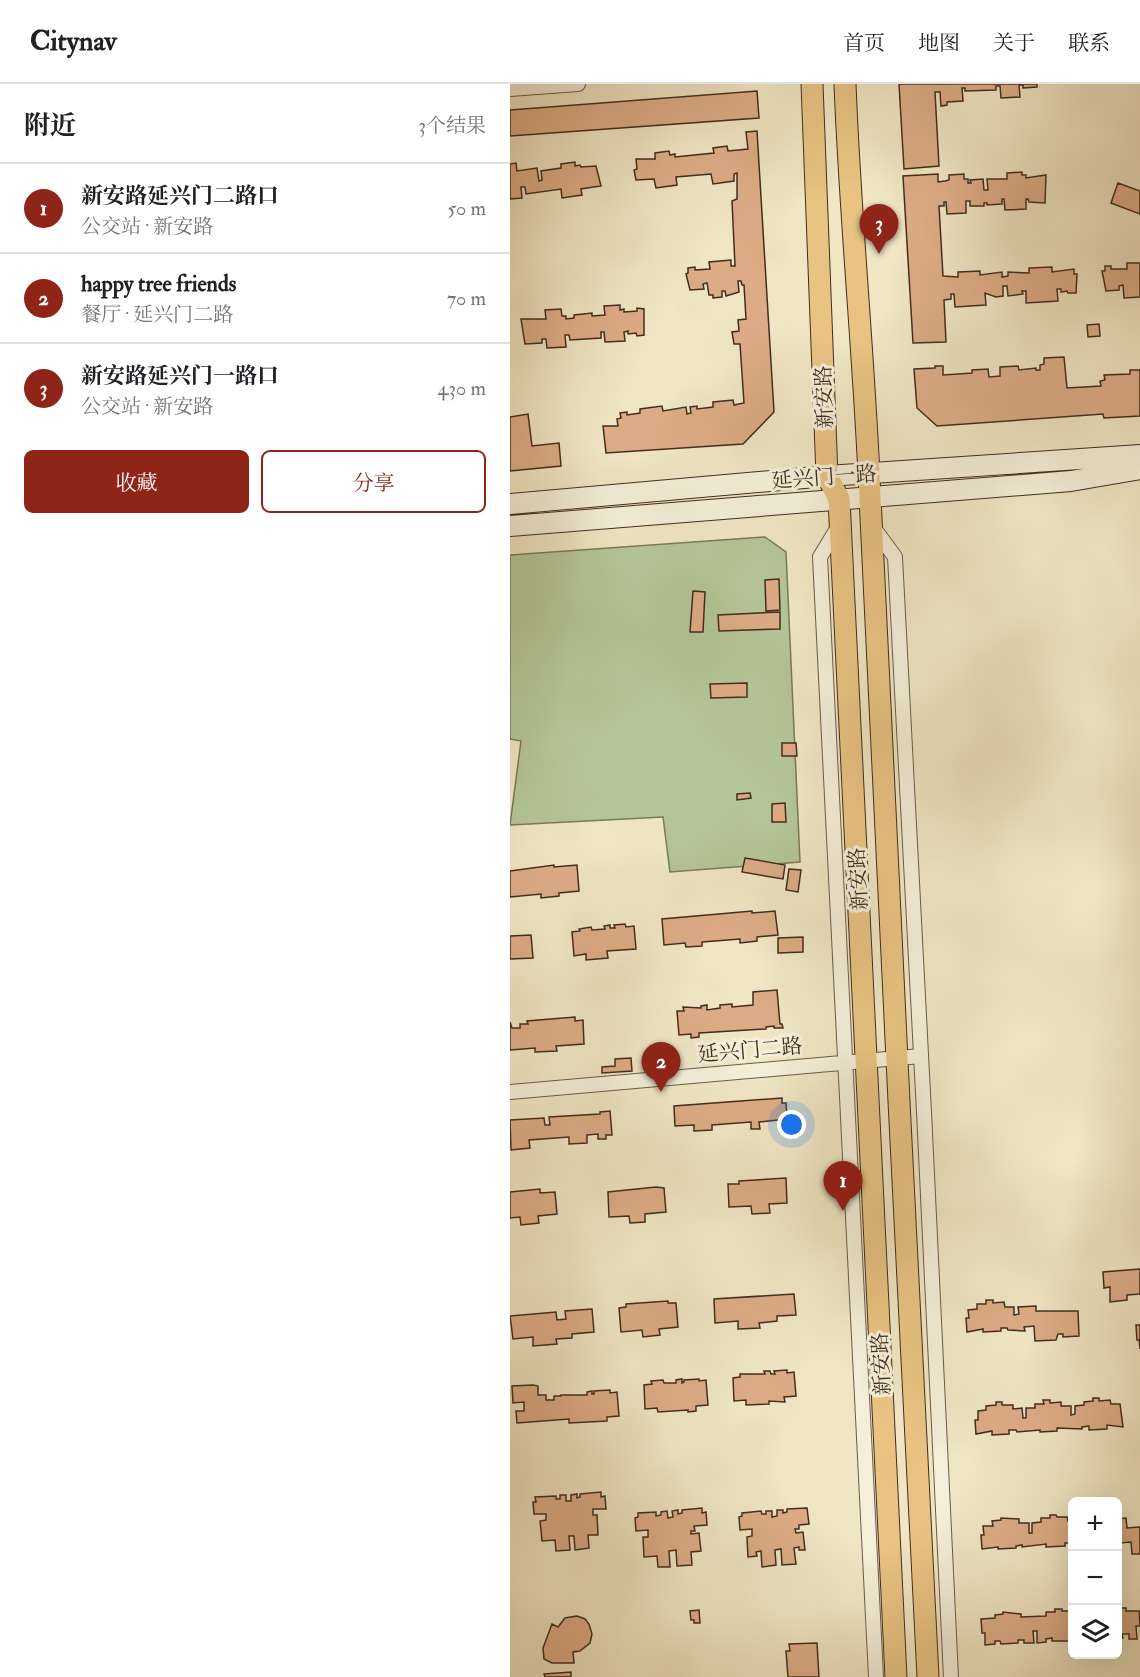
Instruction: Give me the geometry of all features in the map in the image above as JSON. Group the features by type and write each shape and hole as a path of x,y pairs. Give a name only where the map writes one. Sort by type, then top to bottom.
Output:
{"main road":[{"name":"新安路","path":"813,84 827,476 839,498 841,522 896,1677"},
{"name":"新安路","path":"845,84 869,474 928,1677"}],"street":[{"path":"510,89 578,84"},
{"name":"延兴门一路","path":"510,504 827,476 1140,455"},
{"name":"延兴门一路","path":"510,526 1071,481 1140,469"},
{"path":"841,522 820,557 876,1677"},
{"path":"871,524 895,557 951,1677"},
{"name":"延兴门二路","path":"510,1092 921,1056"}],"green space":[{"path":"765,537 786,552 800,862 670,872 663,817 510,825 521,741 510,739 510,555"}],"building":[{"path":"899,84 1037,84 1037,87 1023,88 1023,85 1019,85 1020,97 1001,98 1000,86 996,86 996,90 965,91 965,88 962,88 963,101 947,102 947,105 941,106 940,92 935,92 939,166 904,169"},
{"path":"757,91 759,118 510,136 510,110"},
{"path":"757,131 774,412 743,444 606,453 603,426 618,426 617,419 621,418 620,413 627,412 627,415 640,413 640,409 662,406 663,411 686,407 687,414 691,413 690,407 697,406 697,409 713,407 713,402 733,400 734,405 744,403 740,344 734,344 732,332 739,331 738,320 746,319 744,285 738,281 739,292 726,296 725,291 722,291 722,297 713,298 713,295 709,295 707,283 703,284 704,289 690,290 686,274 688,268 710,269 709,262 731,260 731,266 735,266 732,201 737,199 737,173 734,174 734,181 713,184 711,174 676,177 677,185 656,188 654,179 636,180 634,170 637,169 636,159 655,159 655,153 669,151 670,155 675,154 675,157 714,153 713,148 727,146 728,151 748,149 746,132"},
{"path":"575,162 575,166 596,166 601,186 581,189 582,195 562,198 561,189 526,194 525,187 521,187 522,198 510,199 510,164 516,163 517,171 537,168 539,181 542,180 541,171 561,168 561,164"},
{"path":"1022,172 1026,178 1046,175 1045,203 1029,202 1026,199 1026,209 1005,210 1004,199 1002,199 1002,204 987,205 984,203 984,206 970,206 970,201 966,201 966,213 947,214 946,202 944,206 939,206 943,276 958,277 958,272 980,271 980,275 1002,272 1002,277 1008,276 1008,272 1029,273 1029,268 1052,267 1052,272 1074,269 1074,274 1077,274 1076,293 1061,292 1061,289 1057,289 1058,301 1026,303 1026,291 1022,291 1023,294 1008,296 1007,286 1003,286 1003,296 996,297 985,293 986,305 955,307 954,294 951,294 951,299 944,300 946,342 913,343 903,176 938,174 938,182 949,180 949,175 964,174 964,179 968,179 968,183 971,183 970,180 983,179 984,190 988,190 987,179 1007,179 1007,173"},
{"path":"1118,183 1140,191 1140,214 1111,203"},
{"path":"1127,263 1140,263 1140,297 1124,298 1123,285 1119,286 1119,290 1106,291 1102,271 1105,271 1105,266 1111,266 1111,269 1127,269"},
{"path":"620,305 620,310 624,309 624,312 637,311 637,308 644,309 644,335 628,334 628,331 624,332 625,341 605,342 604,332 601,332 601,338 570,340 569,335 565,335 566,347 547,348 546,339 542,339 542,343 525,344 521,319 546,319 545,310 561,309 562,316 566,316 566,319 574,318 574,315 592,313 592,316 605,315 604,306"},
{"path":"1099,324 1100,336 1088,337 1087,325"},
{"path":"1064,357 1067,388 1101,386 1100,381 1105,380 1104,375 1130,374 1130,370 1140,370 1140,416 1104,418 1103,414 937,426 917,408 914,369 943,366 943,375 972,373 972,370 988,369 989,377 1000,376 1000,367 1018,366 1019,370 1036,368 1040,370 1040,365 1044,364 1044,358"},
{"path":"528,414 532,446 559,443 561,466 510,471 510,417"},
{"path":"779,579 780,610 766,611 765,580"},
{"path":"693,591 705,592 703,632 690,632"},
{"path":"780,612 780,629 719,631 718,615"},
{"path":"747,683 747,697 711,698 710,684"},
{"path":"782,743 796,743 797,756 782,756"},
{"path":"750,793 751,798 737,800 737,794"},
{"path":"785,803 786,822 772,822 772,804"},
{"path":"745,858 785,865 783,879 742,872"},
{"path":"554,865 554,867 577,865 579,891 541,898 541,894 510,897 510,871"},
{"path":"789,869 801,870 798,892 786,890"},
{"path":"752,911 752,913 775,911 778,935 757,937 757,941 740,943 740,939 702,942 702,946 686,947 685,943 664,945 662,919"},
{"path":"625,924 626,927 634,926 636,949 607,951 608,958 586,960 586,954 574,956 572,932 591,927 592,930 605,929 604,926 610,925 610,928 615,928 614,925"},
{"path":"531,935 533,958 510,959 510,936"},
{"path":"803,937 803,952 778,953 778,938"},
{"path":"777,990 780,1024 783,1028 774,1028 774,1026 766,1027 766,1029 699,1033 699,1037 691,1038 691,1034 679,1035 677,1011 684,1011 683,1007 701,1008 707,1005 707,1010 720,1008 720,1005 732,1004 732,1007 753,1005 753,992"},
{"path":"575,1017 575,1021 583,1020 584,1044 556,1046 557,1051 535,1052 535,1048 510,1050 510,1022 512,1028 520,1028 520,1024 528,1024 527,1021"},
{"path":"631,1058 632,1071 602,1073 602,1067 615,1066 615,1059"},
{"path":"782,1098 782,1103 786,1103 787,1119 759,1122 760,1129 751,1129 751,1122 712,1125 712,1130 694,1131 694,1125 675,1126 674,1106"},
{"path":"610,1111 612,1135 606,1135 606,1139 598,1139 598,1134 587,1135 587,1143 569,1144 569,1137 529,1140 530,1148 511,1150 510,1120 544,1118 545,1125 550,1125 549,1117 600,1114 600,1112"},
{"path":"786,1178 787,1203 769,1204 770,1213 752,1214 751,1206 729,1207 728,1184 739,1184 739,1181"},
{"path":"664,1188 666,1212 645,1214 645,1222 630,1223 629,1216 609,1217 608,1192"},
{"path":"540,1189 540,1193 555,1192 557,1214 538,1216 539,1223 521,1225 520,1217 510,1218 510,1192"},
{"path":"1140,1269 1140,1294 1127,1295 1127,1300 1110,1302 1110,1287 1104,1288 1103,1272"},
{"path":"794,1294 796,1315 777,1316 777,1321 759,1323 760,1328 738,1329 738,1321 715,1323 714,1299"},
{"path":"986,1300 993,1300 993,1303 1004,1302 1005,1307 1014,1307 1014,1315 1019,1314 1018,1307 1036,1306 1036,1311 1078,1311 1079,1336 1063,1337 1063,1334 1058,1334 1056,1340 1035,1341 1034,1326 1024,1327 1025,1331 1001,1328 1001,1331 983,1332 983,1329 967,1332 968,1310 977,1309 977,1304 986,1304"},
{"path":"668,1301 668,1303 676,1303 678,1327 659,1329 660,1335 643,1337 642,1330 621,1332 619,1308 626,1307 626,1304"},
{"path":"592,1309 594,1332 572,1334 572,1338 556,1339 557,1344 533,1346 533,1337 513,1339 510,1316 556,1312 557,1320 566,1319 565,1311"},
{"path":"1136,1325 1140,1325 1140,1349 1139,1340 1137,1340"},
{"path":"787,1370 787,1373 794,1372 796,1396 784,1397 785,1402 769,1401 769,1404 746,1405 746,1400 734,1401 733,1378 740,1377 740,1374 765,1374 764,1371 770,1371 771,1374 775,1374 774,1371"},
{"path":"682,1379 682,1383 684,1380 706,1380 708,1405 696,1406 696,1411 688,1412 688,1410 658,1412 657,1408 645,1409 644,1385 652,1384 651,1381 663,1380 664,1383 676,1383 676,1380"},
{"path":"512,1386 538,1386 538,1395 546,1395 546,1400 554,1400 554,1396 561,1395 587,1395 587,1392 592,1391 592,1394 594,1391 617,1392 619,1416 607,1417 607,1421 569,1423 569,1419 517,1423 516,1411 524,1411 524,1402 513,1403"},
{"path":"1093,1398 1099,1398 1099,1401 1110,1400 1111,1404 1120,1404 1123,1427 1107,1425 1107,1429 1089,1430 1089,1426 1082,1427 1082,1429 1057,1428 1057,1431 1017,1432 1009,1430 1009,1434 992,1435 992,1431 976,1434 975,1420 978,1420 978,1411 986,1410 986,1406 996,1405 996,1402 1002,1402 1002,1405 1013,1405 1013,1409 1022,1408 1023,1418 1026,1418 1026,1408 1035,1408 1035,1404 1044,1404 1043,1400 1050,1400 1050,1403 1061,1402 1061,1406 1071,1406 1071,1415 1075,1414 1075,1406 1093,1401"},
{"path":"601,1492 601,1497 605,1496 606,1509 593,1509 593,1515 597,1515 598,1535 588,1535 589,1548 575,1550 574,1536 569,1536 570,1550 556,1551 555,1540 542,1541 540,1521 546,1520 546,1514 534,1514 535,1497 556,1496 556,1499 560,1499 560,1495 566,1495 566,1501 571,1501 571,1495 577,1494 577,1498 580,1494"},
{"path":"702,1508 702,1513 706,1512 707,1525 694,1526 695,1531 691,1531 691,1534 699,1533 701,1551 691,1552 692,1565 677,1566 676,1550 669,1551 670,1567 658,1567 657,1556 644,1557 643,1537 648,1537 648,1530 636,1531 635,1518 638,1517 638,1513 656,1512 656,1516 667,1511 668,1518 673,1517 672,1511 678,1510 678,1514 682,1513 682,1510"},
{"path":"807,1508 809,1524 799,1525 799,1529 795,1529 796,1533 803,1532 805,1550 799,1550 799,1547 794,1548 796,1564 782,1565 781,1549 775,1550 776,1565 762,1567 761,1551 756,1552 757,1556 748,1557 747,1537 752,1536 752,1529 740,1530 739,1517 742,1513 761,1511 762,1514 766,1514 766,1511 772,1511 772,1517 777,1516 777,1510 783,1510 783,1513 787,1512 787,1509"},
{"path":"1050,1515 1067,1517 1068,1543 1065,1543 1065,1546 1046,1547 1046,1544 982,1549 983,1526 993,1526 992,1521 1001,1520 1001,1518 1019,1519 1019,1523 1029,1523 1029,1533 1032,1533 1032,1523 1041,1522 1041,1518 1050,1518"},
{"path":"1122,1518 1126,1518 1127,1528 1140,1527 1140,1554 1132,1554 1131,1542 1122,1543"},
{"path":"1122,1608 1126,1608 1126,1611 1139,1611 1140,1626 1136,1626 1137,1639 1129,1639 1129,1634 1122,1634"},
{"path":"1055,1609 1068,1611 1068,1641 1052,1641 1052,1638 1046,1639 1046,1642 1037,1643 1037,1631 1033,1631 1034,1643 1024,1643 1024,1640 1018,1640 1018,1643 1001,1644 1000,1641 995,1641 995,1644 985,1645 985,1633 982,1633 981,1619 995,1618 995,1615 1003,1614 1003,1612 1021,1614 1021,1617 1046,1616 1046,1612 1055,1612"},
{"path":"699,1610 700,1623 694,1623 694,1620 691,1620 690,1611"},
{"path":"577,1616 585,1619 589,1624 592,1634 590,1643 580,1651 573,1652 574,1663 552,1663 544,1659 543,1648 552,1624 558,1627 565,1618"},
{"path":"817,1643 819,1677 788,1677 786,1651 790,1651 789,1644"},
{"path":"571,1672 571,1677 545,1677 544,1674"}],"place":[{"name":"新安路延兴门一路口","path":"879,254"},
{"name":"happy tree friends","path":"661,1092"},
{"name":"新安路延兴门二路口","path":"843,1211"}]}
